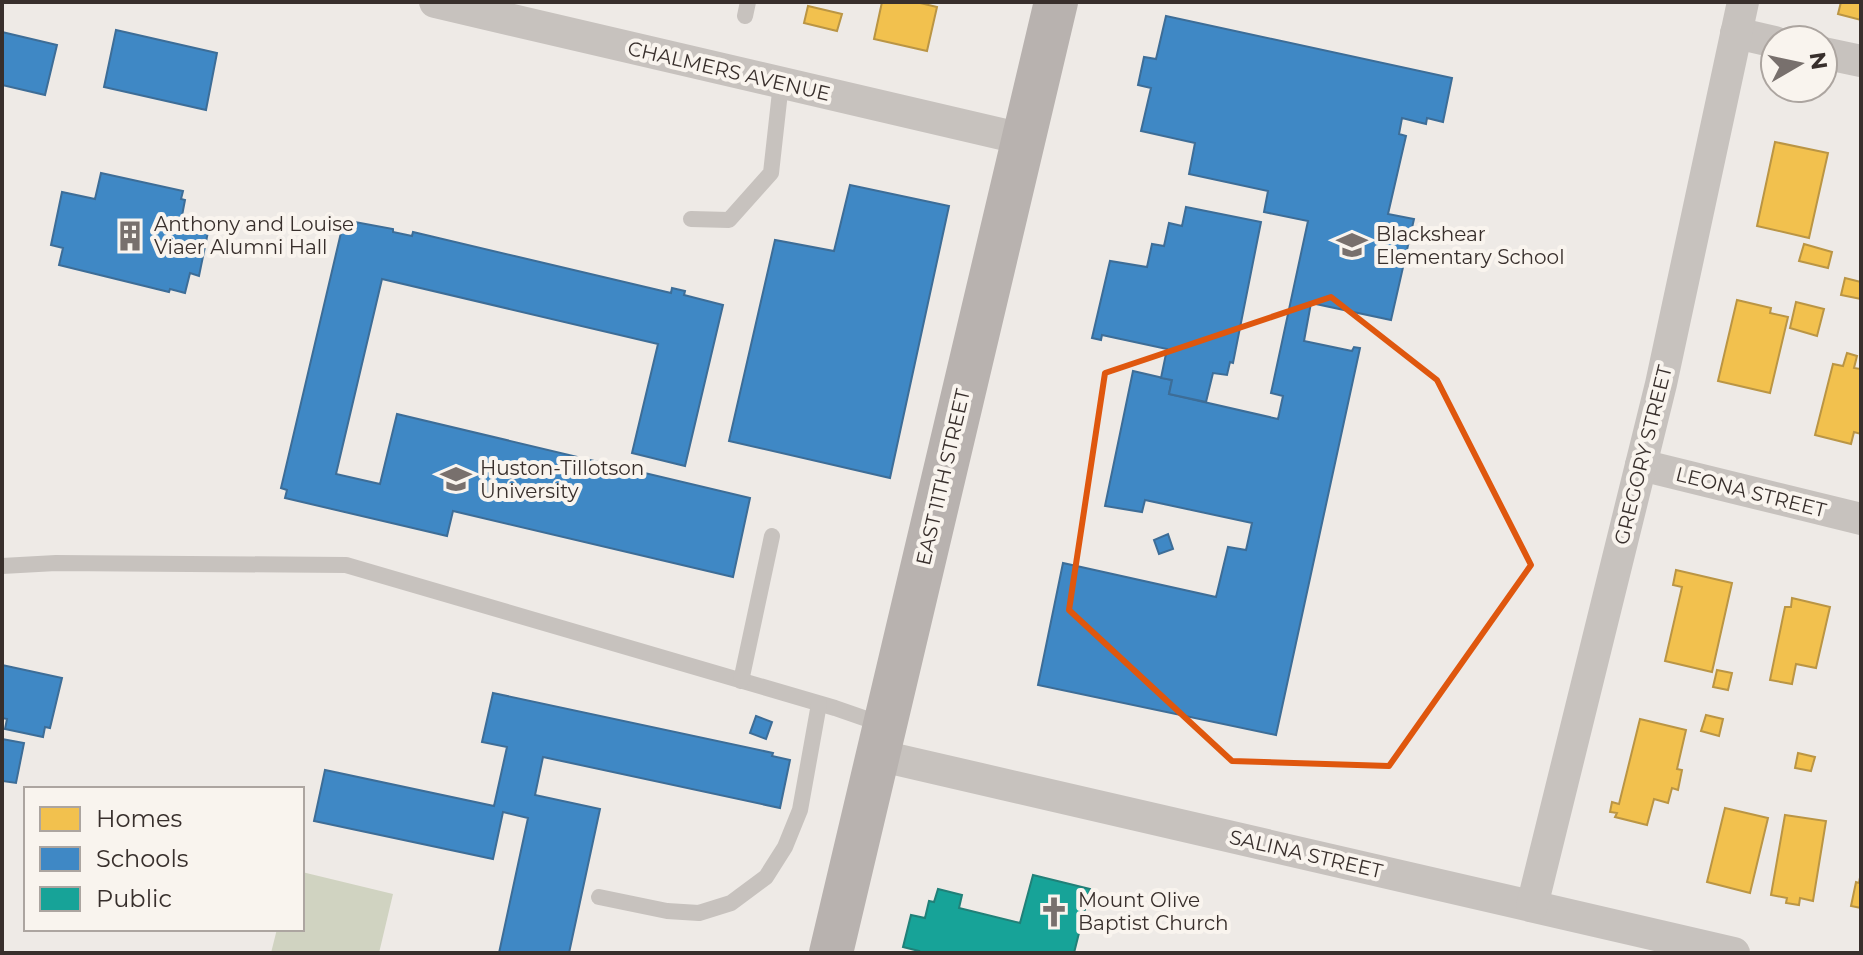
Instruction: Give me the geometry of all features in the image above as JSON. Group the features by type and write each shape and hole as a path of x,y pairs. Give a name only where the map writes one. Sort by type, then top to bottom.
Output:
{"street":[{"name":"CHALMERS AVENUE","path":"435,2 1023,139"},
{"name":"EAST 11TH STREET","path":"831,953 1056,2"},
{"path":"1740,17 1759,31"},
{"name":"GREGORY STREET","path":"1532,906 1661,384 1740,17"},
{"path":"1839,56 1861,61"},
{"name":"LEONA STREET","path":"1641,465 1861,519"},
{"name":"SALINA STREET","path":"881,740 1532,906 1734,953"}],"lane":[{"path":"691,219 729,220 771,173 781,83"},
{"path":"741,681 772,536"},
{"path":"2,566 56,563 346,565 819,704 881,740"},
{"path":"599,897 667,911 699,913 731,903 766,877 785,847 800,810 819,704"}],"highlighted area":[{"path":"1331,297 1437,380 1531,565 1389,766 1232,761 1069,610 1105,373"}],"green space":[{"path":"304,872 393,894 379,953 271,953 276,931 304,931"}],"building: Homes":[{"path":"882,2 916,2 937,7 927,51 874,39"},
{"path":"1841,2 1861,2 1861,20 1838,14"},
{"path":"808,6 842,14 837,31 804,23"},
{"path":"1775,142 1828,153 1809,238 1757,226"},
{"path":"1804,244 1832,252 1828,268 1799,261"},
{"path":"1845,278 1861,282 1861,299 1841,295"},
{"path":"1737,300 1771,308 1770,313 1788,317 1770,393 1718,381"},
{"path":"1796,302 1824,309 1817,336 1790,328"},
{"path":"1847,353 1857,356 1854,368 1861,369 1861,434 1854,432 1851,444 1815,435 1833,364 1843,366"},
{"path":"1676,570 1732,583 1712,672 1665,661 1682,587 1673,585"},
{"path":"1792,598 1830,607 1816,668 1796,664 1792,684 1770,680 1785,607 1791,607"},
{"path":"1717,670 1732,673 1728,690 1713,687"},
{"path":"1706,715 1723,719 1719,736 1701,731"},
{"path":"1640,719 1686,730 1677,769 1682,770 1678,790 1672,788 1668,803 1654,799 1647,825 1615,817 1617,813 1610,812 1612,802 1619,804"},
{"path":"1798,753 1815,757 1811,771 1795,768"},
{"path":"1725,808 1768,818 1750,893 1707,882"},
{"path":"1785,815 1826,821 1813,901 1800,898 1799,905 1786,903 1787,898 1771,895"},
{"path":"1861,872 1861,908 1851,906"}],"building: Schools":[{"path":"1166,16 1452,78 1443,122 1427,118 1426,124 1402,118 1399,134 1406,136 1388,214 1414,219 1391,320 1311,303 1304,341 1352,351 1354,347 1360,348 1276,735 1038,685 1063,563 1216,597 1228,547 1246,550 1252,523 1145,500 1142,512 1105,506 1133,371 1172,380 1169,394 1278,419 1283,396 1271,393 1308,221 1264,212 1268,191 1189,174 1195,143 1141,131 1151,88 1138,85 1144,57 1156,59"},
{"path":"116,30 217,53 206,110 104,87"},
{"path":"2,32 57,45 45,95 2,85"},
{"name":"Anthony and Louise Viaer Alumni Hall","path":"101,173 183,191 181,199 185,200 181,221 209,227 199,276 190,273 185,293 170,289 169,292 59,265 63,248 51,245 62,192 95,199"},
{"path":"850,185 949,206 890,478 729,441 775,240 834,251"},
{"path":"1186,207 1261,222 1233,363 1230,362 1227,375 1213,373 1206,402 1169,394 1172,380 1161,378 1167,349 1102,335 1101,340 1092,338 1110,261 1147,267 1152,244 1164,246 1169,223 1182,226"},
{"path":"344,220 393,229 393,232 412,236 413,232 671,293 672,288 685,291 684,295 723,305 685,466 632,453 658,344 382,279 336,474 380,484 397,414 750,498 733,577 453,511 447,536 285,498 287,490 281,488"},
{"path":"1168,534 1173,549 1159,554 1154,540"},
{"path":"2,665 62,678 50,728 45,727 43,737 5,729 7,719 2,718"},
{"path":"493,693 773,753 772,756 790,760 780,808 543,757 535,795 600,809 569,953 499,953 528,818 503,812 493,859 314,821 325,770 494,806 507,747 482,742"},
{"path":"756,716 772,722 766,739 750,733"},
{"path":"2,739 24,743 16,783 2,781"}],"building: Public":[{"name":"Mount Olive Baptist Church","path":"1033,875 1090,889 1074,953 918,953 903,947 911,915 925,918 929,901 934,902 938,889 962,895 959,908 1020,923"}],"place":[{"name":"Anthony and Louise Viaer Alumni Hall","path":"130,236"},
{"name":"Blackshear Elementary School","path":"1352,245"},
{"name":"Huston-Tillotson University","path":"456,479"},
{"name":"Mount Olive Baptist Church","path":"1054,912"}]}
